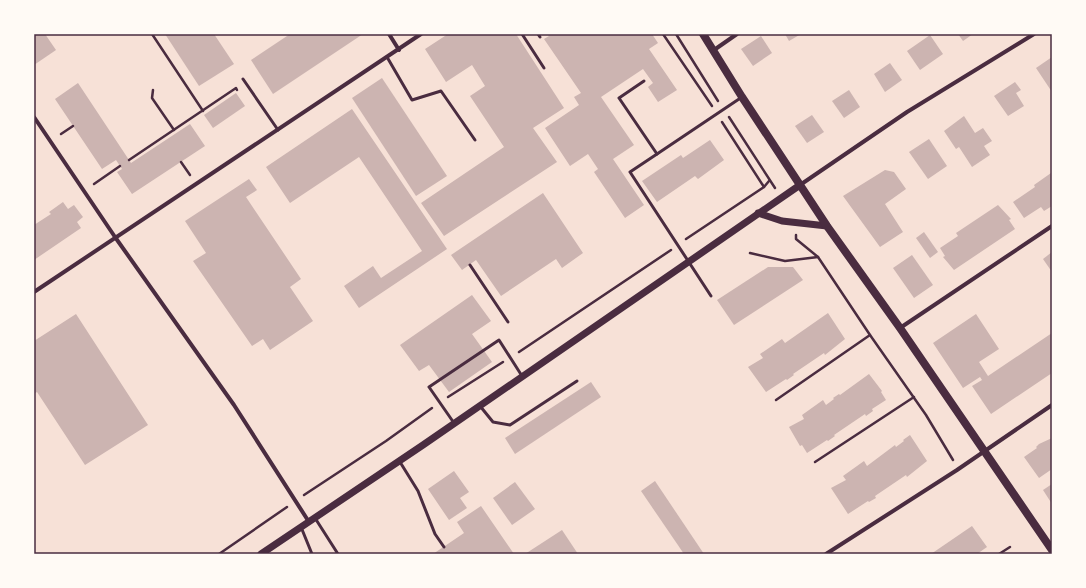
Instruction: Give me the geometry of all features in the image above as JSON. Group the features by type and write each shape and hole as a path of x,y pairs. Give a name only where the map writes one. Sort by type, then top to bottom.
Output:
{"main road":[{"path":"703,34 742,97 827,226 900,328 1052,550"}],"street":[{"path":"390,34 399,50"},
{"path":"34,292 421,34"},
{"path":"714,50 737,34"},
{"path":"262,554 454,424 758,213 907,112 1004,54 1034,34"},
{"path":"34,117 115,238 234,405 312,520"},
{"path":"758,213 782,221 827,226"},
{"path":"900,328 1052,226"},
{"path":"826,554 958,470 983,451 1052,405"}],"lane":[{"path":"522,34 544,68"},
{"path":"387,57 412,100 441,91 475,140"},
{"path":"243,78 278,130"},
{"path":"644,81 619,98 657,154"},
{"path":"711,296 630,172 742,97"},
{"path":"470,265 508,322"},
{"path":"454,424 429,387 499,340 522,377"},
{"path":"480,406 493,422 510,425 577,381"},
{"path":"400,460 418,491 435,534 444,547"},
{"path":"312,520 338,554"},
{"path":"301,527 312,554"}],"path":[{"path":"152,34 203,111"},
{"path":"129,160 236,88 240,95"},
{"path":"153,90 152,98 174,130"},
{"path":"61,134 73,126"},
{"path":"181,162 190,175"},
{"path":"94,184 119,168"},
{"path":"311,490 764,187 769,181 775,189"},
{"path":"796,239 818,257 870,335 914,397 950,453 958,470"},
{"path":"750,253 785,261 818,257"},
{"path":"776,400 870,335"},
{"path":"815,462 914,397"},
{"path":"219,554 285,508"},
{"path":"999,554 1010,547"}],"building":[{"path":"34,34 45,34 56,50 34,65"},
{"path":"165,34 214,34 234,64 199,86"},
{"path":"290,34 363,34 273,94 251,60"},
{"path":"448,34 516,34 564,108 533,128 557,162 444,236 421,203 504,147 470,96 485,86 472,65 446,82 425,49"},
{"path":"547,34 652,34 658,43 649,49 677,90 658,102 648,87 653,83 643,69 601,97 634,145 613,159 644,205 625,218 594,172 598,169 588,154 570,166 545,128 579,105 574,97 581,93 544,39 549,36"},
{"path":"785,34 801,34 789,41"},
{"path":"958,34 973,34 963,41"},
{"path":"930,35 943,54 920,70 907,51"},
{"path":"761,36 772,53 753,66 741,49"},
{"path":"1052,57 1052,92 1036,68"},
{"path":"890,63 902,80 885,92 874,74"},
{"path":"382,78 447,176 416,196 352,98"},
{"path":"1015,82 1021,90 1016,93 1024,106 1008,116 994,96"},
{"path":"78,83 131,163 190,124 205,146 132,194 117,172 122,169 116,160 102,169 55,99"},
{"path":"849,90 860,107 844,118 832,101"},
{"path":"236,93 245,106 213,128 204,115"},
{"path":"352,109 447,249 359,308 344,286 373,266 381,278 422,251 359,157 290,203 266,167"},
{"path":"812,115 824,132 807,143 795,126"},
{"path":"964,116 975,133 983,128 992,141 984,146 990,155 972,167 959,147 956,149 944,131"},
{"path":"929,139 947,166 928,179 909,152"},
{"path":"710,140 724,160 698,179 695,176 657,202 642,181 681,155 683,158"},
{"path":"885,170 894,172 906,189 885,204 903,232 880,247 843,196"},
{"path":"1051,173 1052,206 1044,211 1041,207 1024,218 1013,202 1035,187 1034,185"},
{"path":"249,179 257,190 246,197 301,279 290,287 313,321 270,350 263,339 252,346 193,261 206,253 185,221"},
{"path":"543,193 583,253 562,268 556,259 501,296 476,260 462,270 451,255"},
{"path":"63,202 68,209 74,205 83,217 77,222 81,228 34,260 34,225 51,214 49,212"},
{"path":"998,205 1011,219 1009,220 1015,229 954,270 943,257 945,256 940,248 958,236 956,233"},
{"path":"924,232 938,252 930,258 916,238"},
{"path":"1052,252 1052,272 1043,259"},
{"path":"912,255 933,285 914,298 893,268"},
{"path":"768,267 793,267 803,280 734,325 717,300"},
{"path":"472,295 491,321 472,334 492,362 449,392 429,365 419,371 400,345"},
{"path":"828,313 845,339 825,355 824,353 793,374 794,375 787,380 786,379 766,392 748,367 763,358 760,354 782,339 785,343"},
{"path":"76,314 148,425 85,465 37,392 34,394 34,341"},
{"path":"976,314 999,349 979,362 988,376 1052,333 1052,373 991,414 972,386 982,380 980,377 963,388 933,343"},
{"path":"869,374 882,391 881,392 886,400 872,409 873,411 866,416 865,414 834,435 835,436 828,441 827,440 807,453 802,445 800,446 789,427 804,419 802,415 823,400 826,405 834,399 833,398 839,394 840,395"},
{"path":"591,382 601,397 515,454 505,438"},
{"path":"910,435 927,461 907,477 906,475 875,496 876,498 869,502 868,501 848,514 831,488 846,480 843,476 864,461 867,466 895,445 896,447"},
{"path":"1052,438 1052,469 1039,478 1024,457 1037,448 1036,447 1039,444"},
{"path":"454,471 469,492 460,498 467,508 449,520 428,489"},
{"path":"655,481 704,554 684,554 641,491"},
{"path":"515,482 535,509 512,525 493,498"},
{"path":"1052,484 1052,504 1043,490"},
{"path":"481,506 514,554 433,554 464,533 457,522"},
{"path":"972,526 987,547 977,554 931,554"},
{"path":"562,530 578,554 525,554"}]}
